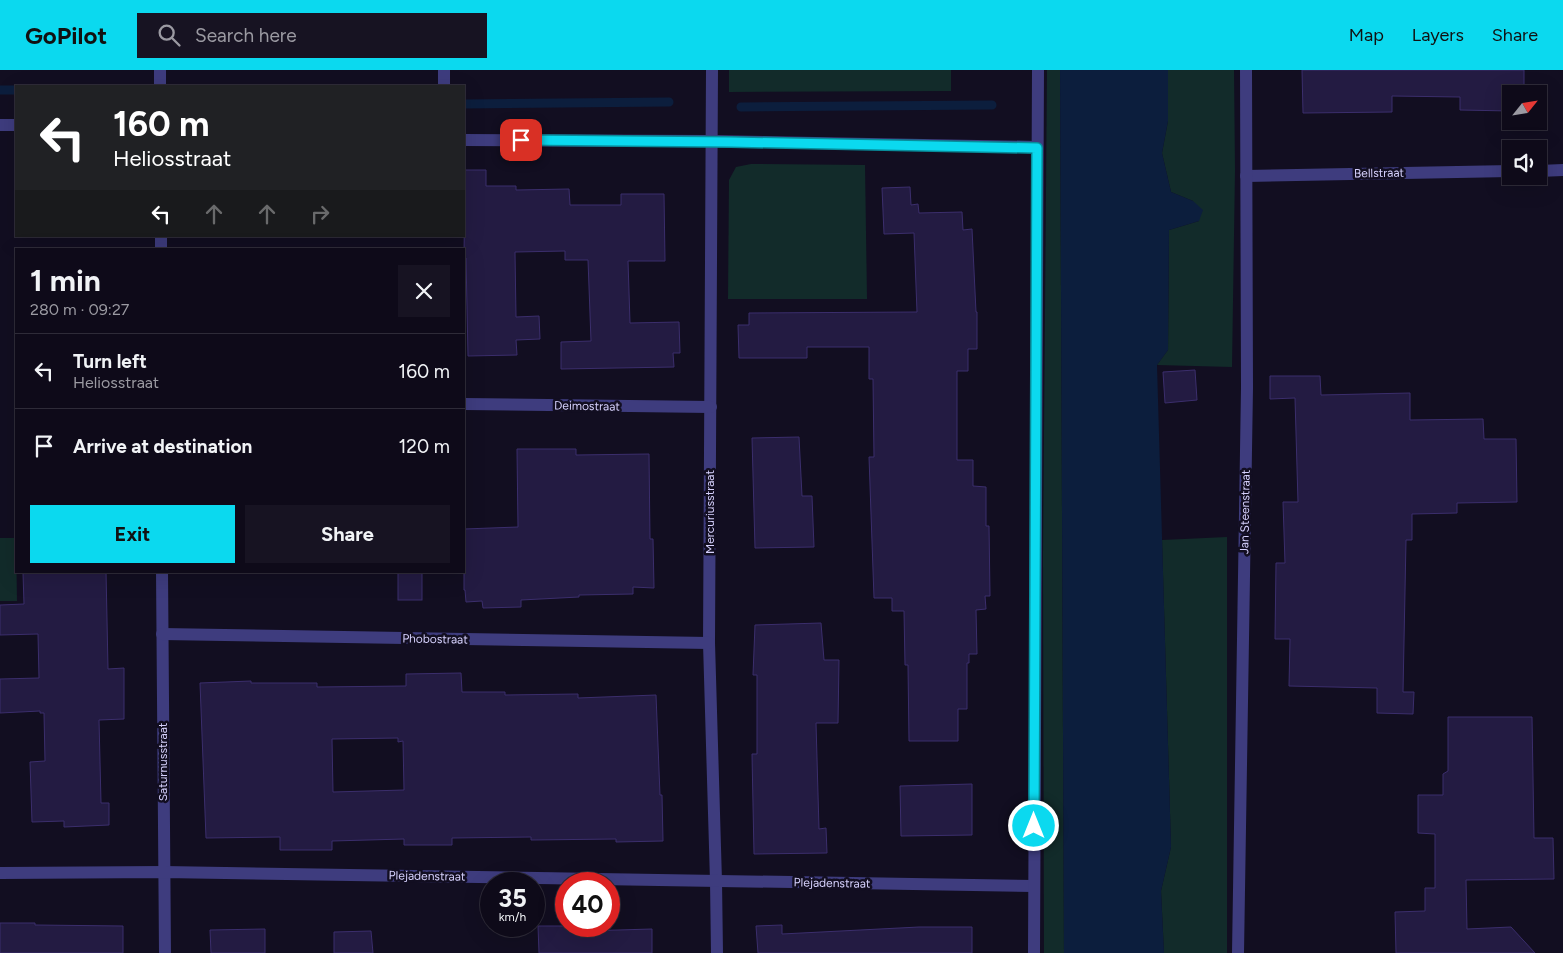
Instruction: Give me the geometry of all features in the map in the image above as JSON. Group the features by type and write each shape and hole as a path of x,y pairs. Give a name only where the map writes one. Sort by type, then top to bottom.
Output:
{"street":[{"path":"160,70 160,85"},
{"path":"444,70 444,85"},
{"name":"Mercuriusstraat","path":"712,70 708,644 716,881 716,953"},
{"path":"1034,953 1038,70"},
{"name":"Jan Steenstraat","path":"1238,953 1247,388 1246,70"},
{"path":"0,125 15,125"},
{"path":"465,140 712,141 1037,148"},
{"path":"1547,171 1563,170"},
{"name":"Bellstraat","path":"1246,176 1502,171"},
{"name":"Deimostraat","path":"465,404 711,407"},
{"name":"Saturnusstraat","path":"162,573 165,953"},
{"name":"Phobostraat","path":"162,634 708,644"},
{"name":"Plejadenstraat","path":"0,873 164,872 1034,886"}],"green space":[{"path":"729,70 951,70 951,91 729,92"},
{"path":"1047,70 1060,70 1064,953 1044,953 1043,555"},
{"path":"1168,70 1234,70 1235,170 1232,367 1157,365 1168,350 1169,230 1199,221 1193,201 1171,192 1162,153 1168,121"},
{"path":"751,164 865,165 867,299 728,299 729,180 736,167"},
{"path":"1227,537 1227,953 1164,953 1161,891 1171,847 1162,540"},
{"path":"0,538 15,538 17,601 0,601"}],"water":[{"path":"1060,70 1168,70 1168,121 1162,153 1171,192 1193,201 1203,210 1199,221 1169,230 1168,350 1157,365 1171,847 1161,891 1164,953 1064,953"}],"building":[{"path":"1302,70 1524,70 1524,85 1502,85 1502,111 1460,110 1460,97 1392,96 1392,112 1303,113"},
{"path":"465,170 486,170 486,186 516,186 516,190 569,189 570,205 621,205 621,194 664,194 665,261 628,261 630,323 679,322 680,353 673,353 674,367 561,369 561,342 591,341 588,260 565,260 565,251 515,252 516,317 539,316 540,339 516,340 517,355 468,356 466,258 464,248"},
{"path":"910,187 911,205 918,204 919,213 962,212 963,230 972,229 977,312 977,349 968,349 968,371 957,371 957,460 973,460 973,486 986,487 986,526 989,526 990,596 985,596 986,609 976,610 977,654 969,654 969,663 967,663 967,709 958,709 958,741 909,741 908,665 905,665 904,611 892,611 892,598 874,598 869,457 874,457 873,379 869,379 869,347 807,347 807,358 739,358 738,325 749,325 749,313 917,312 914,233 884,234 882,188"},
{"path":"1195,370 1197,400 1165,403 1163,372"},
{"path":"1270,376 1320,376 1321,395 1410,393 1410,420 1483,419 1484,439 1516,439 1517,502 1457,503 1457,513 1412,514 1412,540 1406,540 1403,692 1414,692 1413,714 1377,713 1377,688 1289,686 1290,639 1275,639 1276,563 1285,563 1283,502 1298,502 1295,398 1270,399"},
{"path":"799,437 802,496 812,496 814,547 755,548 752,438"},
{"path":"517,449 576,449 576,455 649,454 650,539 653,539 654,588 633,587 633,594 579,595 579,597 521,600 521,607 483,608 482,601 466,602 464,590 465,529 518,527"},
{"path":"23,573 106,573 108,669 124,668 124,719 99,720 101,803 109,803 109,825 64,827 64,821 32,822 30,762 45,761 44,713 40,713 40,711 0,713 0,679 39,678 38,634 0,635 0,605 24,604"},
{"path":"398,573 422,573 422,600 398,600"},
{"path":"821,623 824,660 839,660 838,723 816,723 819,829 826,828 827,853 754,854 752,754 757,754 757,675 753,675 755,625"},
{"path":"461,673 462,692 505,692 505,695 578,694 578,698 656,695 663,841 616,842 616,839 531,840 531,837 452,838 452,845 404,845 404,839 332,841 332,850 280,850 280,837 206,838 200,683 251,681 251,683 317,683 317,687 406,686 406,674","holes":["398,738 398,742 403,741 404,790 333,792 332,739"]},
{"path":"1448,717 1532,717 1534,838 1553,838 1554,879 1466,880 1467,929 1511,927 1535,953 1396,953 1395,912 1425,911 1425,888 1435,888 1435,834 1418,833 1418,795 1443,795 1443,774 1448,771"},
{"path":"972,784 972,835 901,836 900,786"},
{"path":"0,923 123,926 123,953 0,953"},
{"path":"782,925 782,934 919,927 972,927 972,953 758,953 756,926"},
{"path":"545,926 555,926 555,937 620,937 620,930 652,929 652,953 539,953 538,937 545,937"},
{"path":"265,929 265,953 211,953 210,930"},
{"path":"371,931 373,953 334,953 334,932"}],"waterway":[{"path":"0,90 15,90"},
{"path":"465,104 669,102"},
{"path":"741,107 992,105"}],"route":[{"path":"521,140 1037,148 1034,826"}]}
